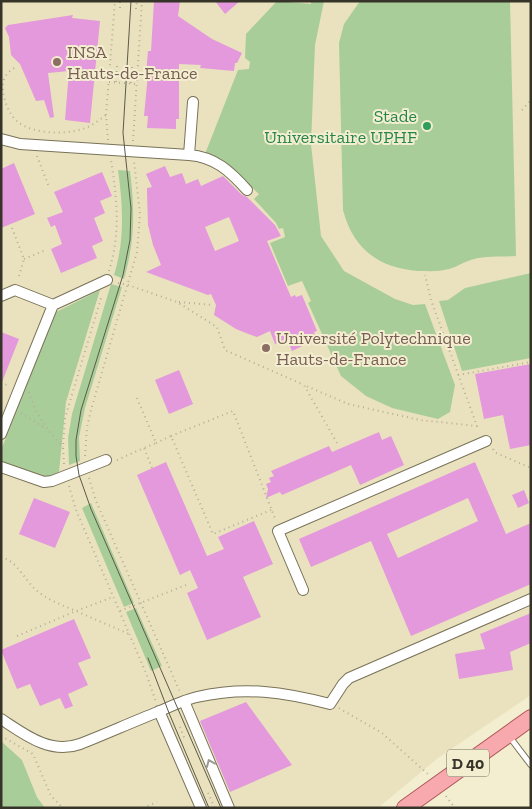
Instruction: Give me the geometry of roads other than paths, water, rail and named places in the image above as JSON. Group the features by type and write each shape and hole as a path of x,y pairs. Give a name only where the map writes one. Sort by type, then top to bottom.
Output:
{"main road":[{"name":"D 40","path":"418,808 440,787 531,718"},
{"name":"D 40","path":"405,808 531,727"}],"street":[{"path":"188,155 192,102"},
{"path":"1,139 20,144 203,157 220,164 233,174 247,190"},
{"path":"1,434 53,305 107,280"},
{"path":"1,296 15,290 53,305"},
{"path":"303,590 278,531 486,441"},
{"path":"1,467 44,482 110,460"},
{"path":"1,719 37,741 51,746 68,747 87,742 184,701 225,692 263,691 292,694 330,704 346,680 531,599"},
{"path":"184,701 229,808"},
{"path":"159,711 200,808"}],"lane":[{"path":"512,740 531,765"}],"tram line":[{"path":"131,1 123,133 131,208 130,240 123,275 81,410 76,440 76,456 79,475 91,509 221,808"},
{"path":"148,658 209,808"}],"place":[{"name":"INSA Hauts-de-France","path":"57,62"},
{"name":"Stade Universitaire UPHF","path":"427,126"},
{"name":"Université Polytechnique Hauts-de-France","path":"266,348"}]}
